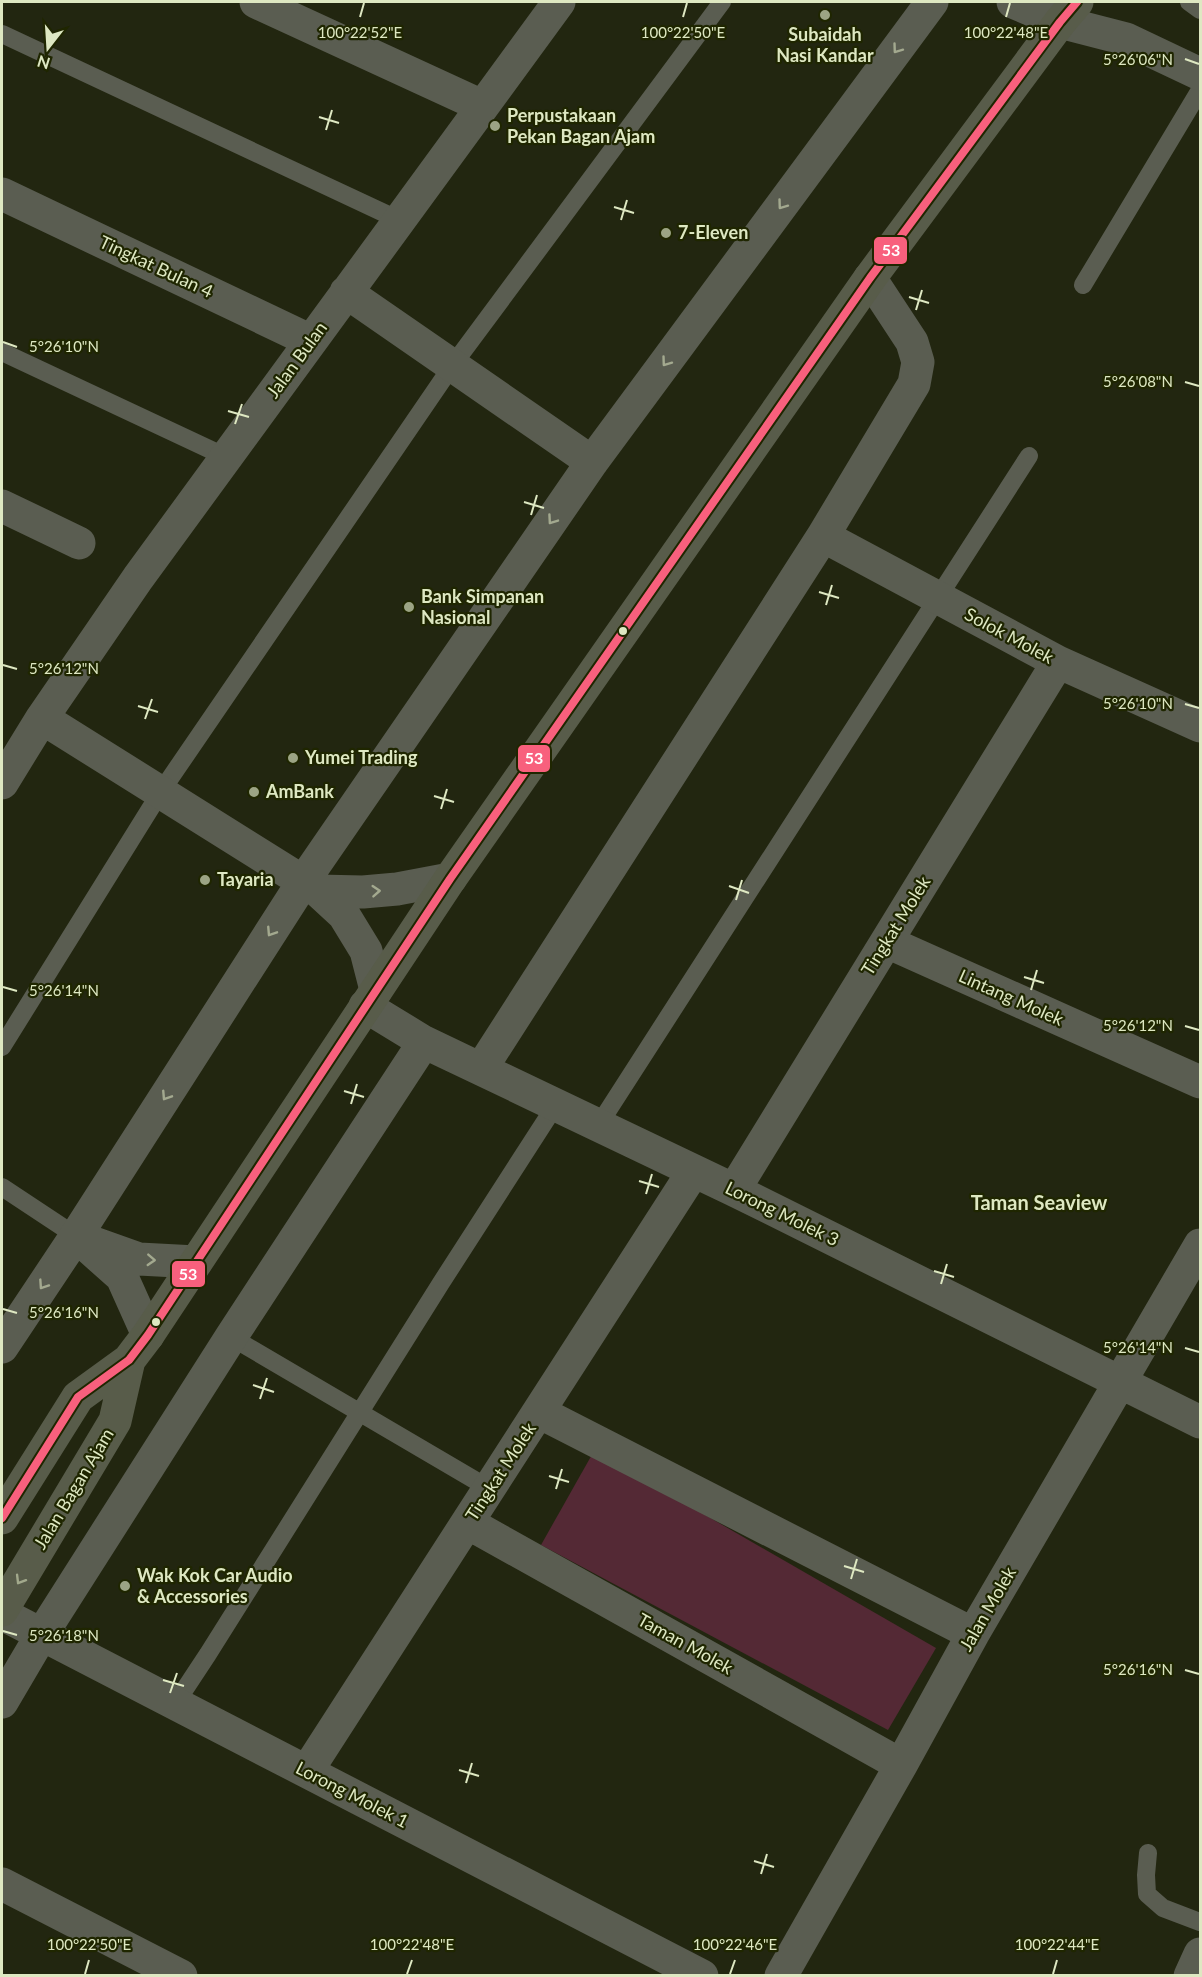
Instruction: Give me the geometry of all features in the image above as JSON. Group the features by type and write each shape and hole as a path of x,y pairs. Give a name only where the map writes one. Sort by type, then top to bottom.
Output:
{"main road":[{"name":"Jalan Bagan Ajam","path":"2,1612 115,1421 139,1348 370,998 450,879 870,278 1069,12"},
{"name":"Jalan Bagan Ajam","path":"2,1518 78,1397 139,1348"}],"street":[{"path":"256,2 482,106"},
{"name":"Jalan Bulan","path":"2,783 42,718 138,578 559,2"},
{"path":"2,1347 592,462 932,2"},
{"path":"1013,2 1069,12 1200,74"},
{"name":"Tingkat Bulan 4","path":"2,194 311,341"},
{"path":"481,1069 823,536 914,384 918,362 912,342 870,278"},
{"path":"346,292 592,462"},
{"path":"2,506 79,543"},
{"name":"Solok Molek","path":"823,536 1058,662 1200,726"},
{"name":"Tingkat Molek","path":"734,1190 1058,662"},
{"path":"42,718 310,887 344,915 366,951 370,998"},
{"path":"310,887 363,892 397,890 450,879"},
{"name":"Lintang Molek","path":"887,942 1200,1083"},
{"name":"Lorong Molek 3","path":"370,998 424,1042 734,1190 1200,1422"},
{"path":"2,1702 231,1337 424,1042"},
{"name":"Tingkat Molek","path":"307,1771 693,1172"},
{"path":"76,1236 139,1259 196,1262"},
{"path":"76,1236 122,1277 139,1348"},
{"name":"Jalan Molek","path":"781,1976 973,1634 1200,1245"},
{"path":"539,1412 973,1634"},
{"name":"Taman Molek","path":"468,1523 901,1765"},
{"name":"Lorong Molek 1","path":"2,1612 174,1704 702,1976"},
{"path":"2,1884 181,1976"},
{"path":"1190,1976 1200,1954"}],"lane":[{"path":"2,1047 160,793 452,366 722,2"},
{"path":"1189,2 1200,10"},
{"path":"2,34 399,220"},
{"path":"1083,285 1200,90"},
{"path":"2,352 226,457"},
{"path":"598,1126 1029,456"},
{"path":"174,1704 208,1654 555,1106"},
{"path":"2,1187 76,1236"},
{"path":"231,1337 490,1489"},
{"path":"1148,1853 1147,1894 1163,1908 1200,1922"}],"shaded area":[{"path":"594,1451 936,1648 888,1730 541,1545"}],"transit line":[{"name":"53","path":"2,1518 78,1397 129,1360 148,1335 450,879 870,278 1077,2"}],"place":[{"name":"Subaidah Nasi Kandar","path":"825,15"},
{"name":"Perpustakaan Pekan Bagan Ajam","path":"495,126"},
{"name":"7-Eleven","path":"666,233"},
{"name":"Bank Simpanan Nasional","path":"409,607"},
{"name":"Yumei Trading","path":"293,758"},
{"name":"AmBank","path":"254,792"},
{"name":"Tayaria","path":"205,880"},
{"name":"Wak Kok Car Audio & Accessories","path":"125,1586"}],"district":[{"name":"Taman Seaview","path":"1039,1203"}]}
